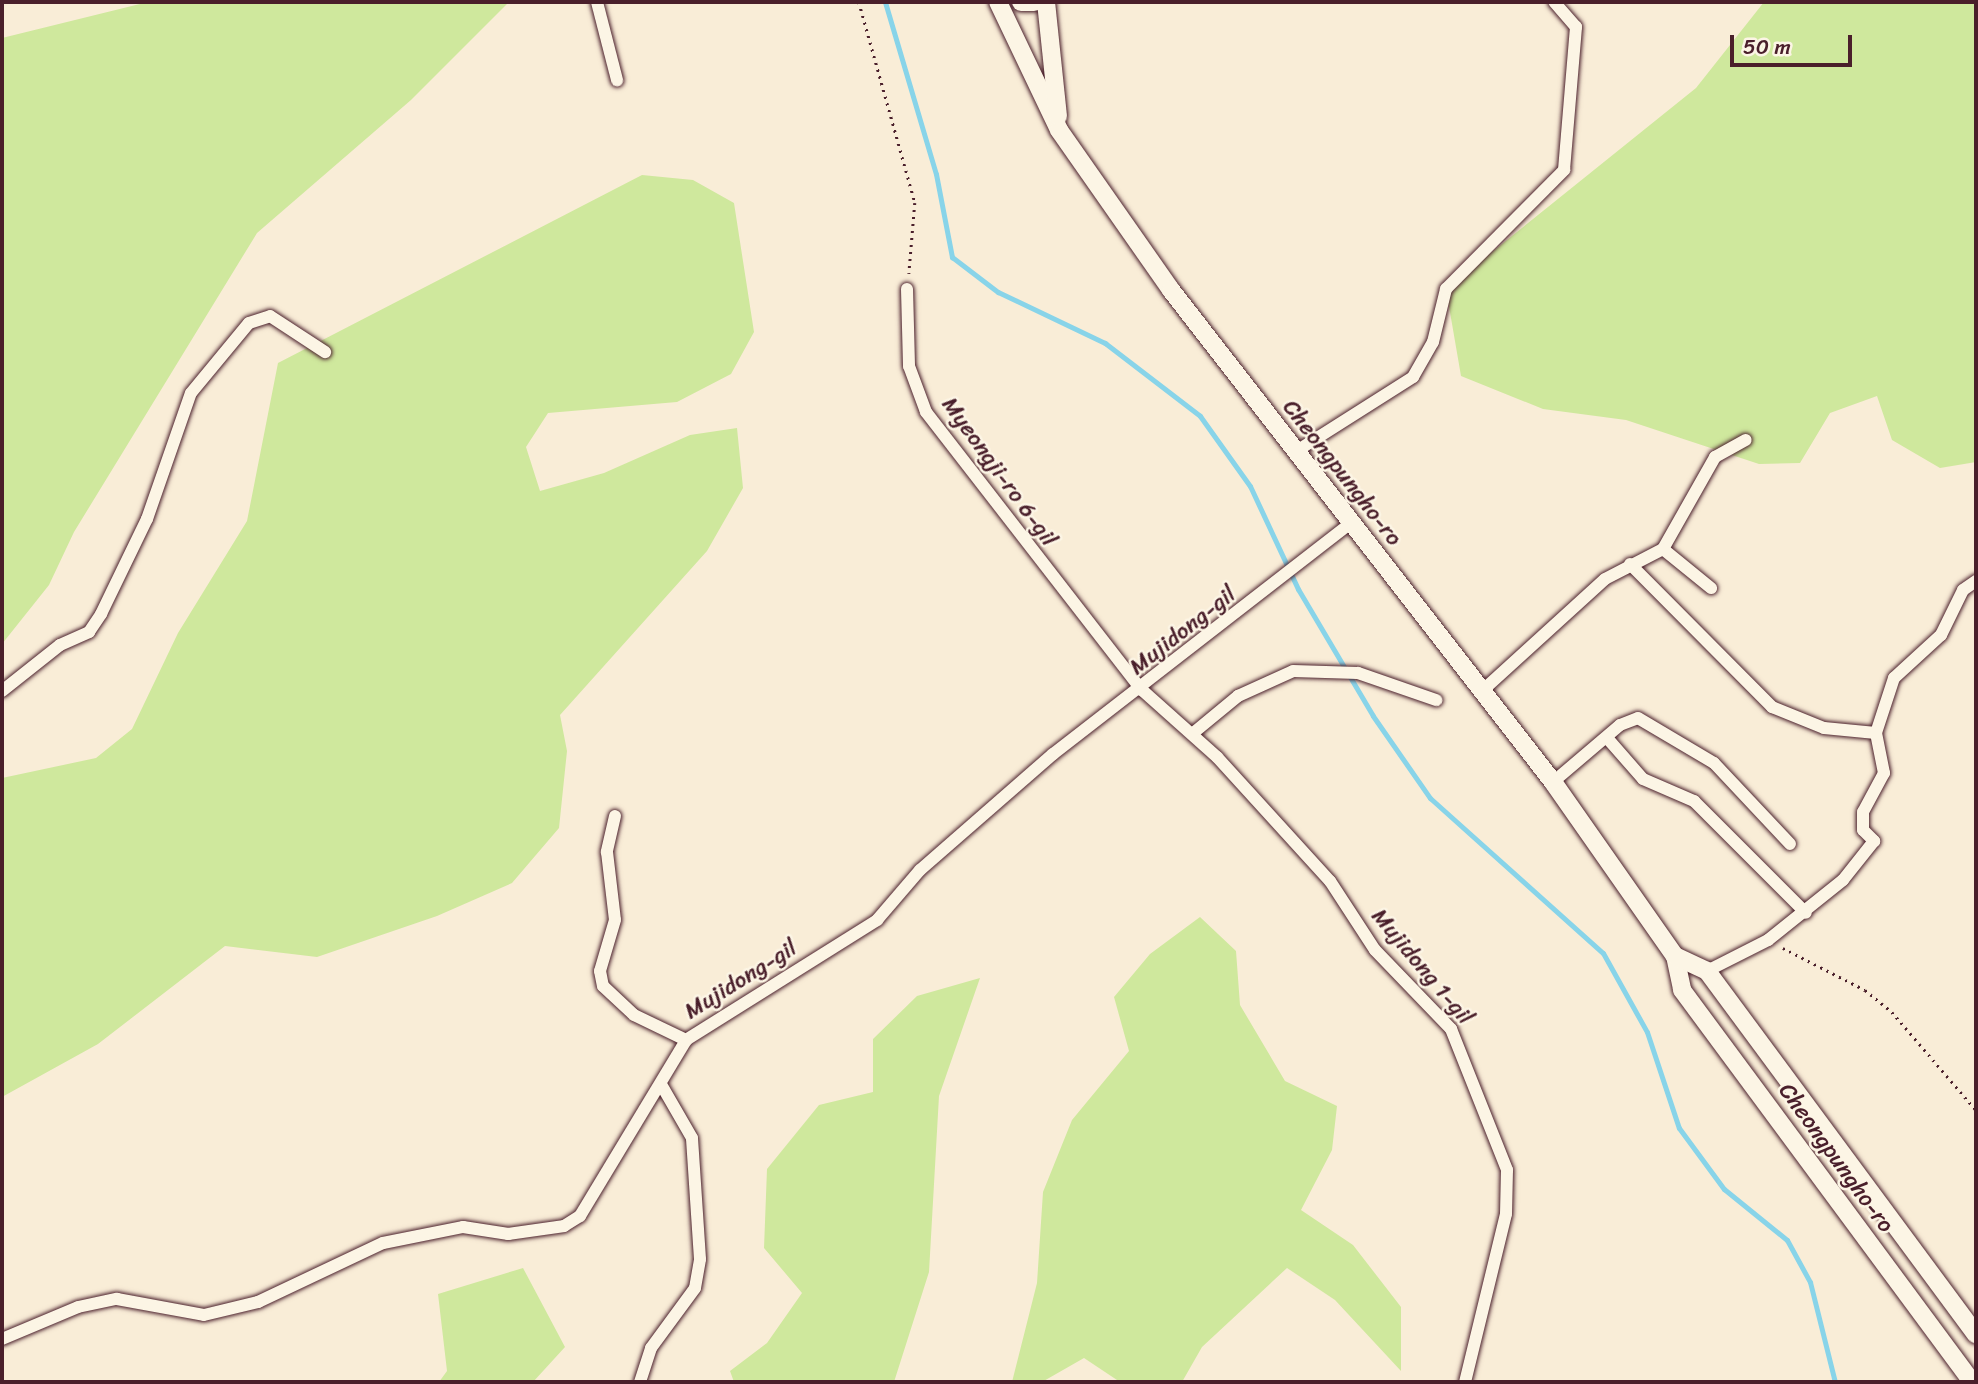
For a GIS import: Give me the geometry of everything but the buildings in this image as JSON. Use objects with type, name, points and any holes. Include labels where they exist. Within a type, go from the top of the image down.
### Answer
[{"type":"main road","name":"Cheongpungho-ro","points":[[998,2],[1059,130],[1295,452],[1553,782],[1675,956],[1682,990],[1963,1379]]},
{"type":"main road","points":[[1021,2],[1034,2]]},
{"type":"main road","points":[[1046,2],[1059,130]]},
{"type":"main road","name":"Cheongpungho-ro","points":[[1675,956],[1707,971],[1976,1334]]},
{"type":"street","points":[[597,2],[617,80]]},
{"type":"street","points":[[1295,452],[1413,377],[1433,342],[1446,289],[1564,170],[1576,27],[1554,2]]},
{"type":"street","name":"Myeongji-ro 6-gil","points":[[907,289],[909,366],[926,412],[1142,690]]},
{"type":"street","points":[[2,691],[60,645],[89,632],[101,614],[147,519],[191,393],[248,323],[270,316],[325,352]]},
{"type":"street","points":[[1482,691],[1630,564],[1663,549],[1715,457],[1746,440]]},
{"type":"street","name":"Mujidong-gil","points":[[2,1339],[78,1307],[117,1299],[163,1310],[218,1312],[258,1302],[383,1243],[463,1227],[508,1234],[564,1226],[580,1216],[662,1086],[686,1040],[877,920],[920,870],[1053,754],[1142,690],[1350,524]]},
{"type":"street","points":[[1663,549],[1711,588]]},
{"type":"street","points":[[1630,564],[1772,707],[1824,728],[1876,733]]},
{"type":"street","points":[[1707,971],[1768,940],[1806,913],[1874,841],[1863,830],[1863,812],[1884,773],[1876,733],[1895,678],[1941,635],[1963,590],[1976,581]]},
{"type":"street","points":[[1192,734],[1271,677],[1358,673],[1436,700]]},
{"type":"street","name":"Mujidong 1-gil","points":[[1142,690],[1192,734],[1330,881],[1375,950],[1451,1029],[1472,1071],[1507,1170],[1506,1214],[1465,1382]]},
{"type":"street","points":[[1553,782],[1632,717],[1677,736],[1723,771],[1790,844]]},
{"type":"street","points":[[1608,739],[1643,779],[1694,801],[1806,913]]},
{"type":"street","points":[[615,816],[607,852],[615,920],[600,971],[603,986],[634,1015],[686,1040]]},
{"type":"street","points":[[640,1382],[651,1348],[695,1289],[700,1259],[692,1138],[662,1086]]},
{"type":"path","points":[[859,2],[915,203],[907,289]]},
{"type":"path","points":[[1768,940],[1865,990],[1892,1012],[1976,1110]]},
{"type":"green space","points":[[148,2],[509,2],[411,100],[257,233],[74,532],[49,585],[2,644],[2,38]]},
{"type":"green space","points":[[1764,2],[1976,2],[1976,462],[1940,468],[1892,440],[1877,396],[1830,413],[1800,463],[1759,464],[1626,420],[1543,409],[1461,376],[1446,289],[1696,88]]},
{"type":"green space","points":[[642,175],[693,180],[734,203],[754,332],[731,374],[677,402],[548,413],[526,447],[540,491],[604,473],[690,435],[737,428],[743,488],[707,551],[560,715],[567,751],[559,828],[512,883],[437,916],[317,957],[225,946],[98,1044],[2,1097],[2,778],[96,758],[132,729],[178,633],[247,521],[278,363]]},
{"type":"green space","points":[[1200,917],[1236,951],[1240,1005],[1285,1081],[1337,1106],[1332,1150],[1301,1210],[1353,1245],[1401,1307],[1401,1371],[1335,1300],[1287,1268],[1202,1347],[1182,1382],[1120,1382],[1084,1358],[1042,1382],[1012,1382],[1037,1283],[1043,1192],[1072,1120],[1129,1051],[1114,997],[1150,954]]},
{"type":"green space","points":[[980,978],[939,1096],[929,1272],[894,1382],[734,1382],[730,1371],[767,1343],[802,1293],[764,1248],[767,1169],[819,1105],[873,1092],[873,1039],[917,996]]},
{"type":"green space","points":[[523,1268],[565,1347],[533,1382],[439,1382],[447,1371],[438,1294]]},
{"type":"waterway","points":[[885,2],[936,174],[952,257],[998,292],[1105,343],[1200,416],[1250,486],[1298,589],[1373,716],[1430,798],[1603,953],[1647,1032],[1679,1128],[1724,1189],[1787,1240],[1810,1282],[1835,1382]]}]
